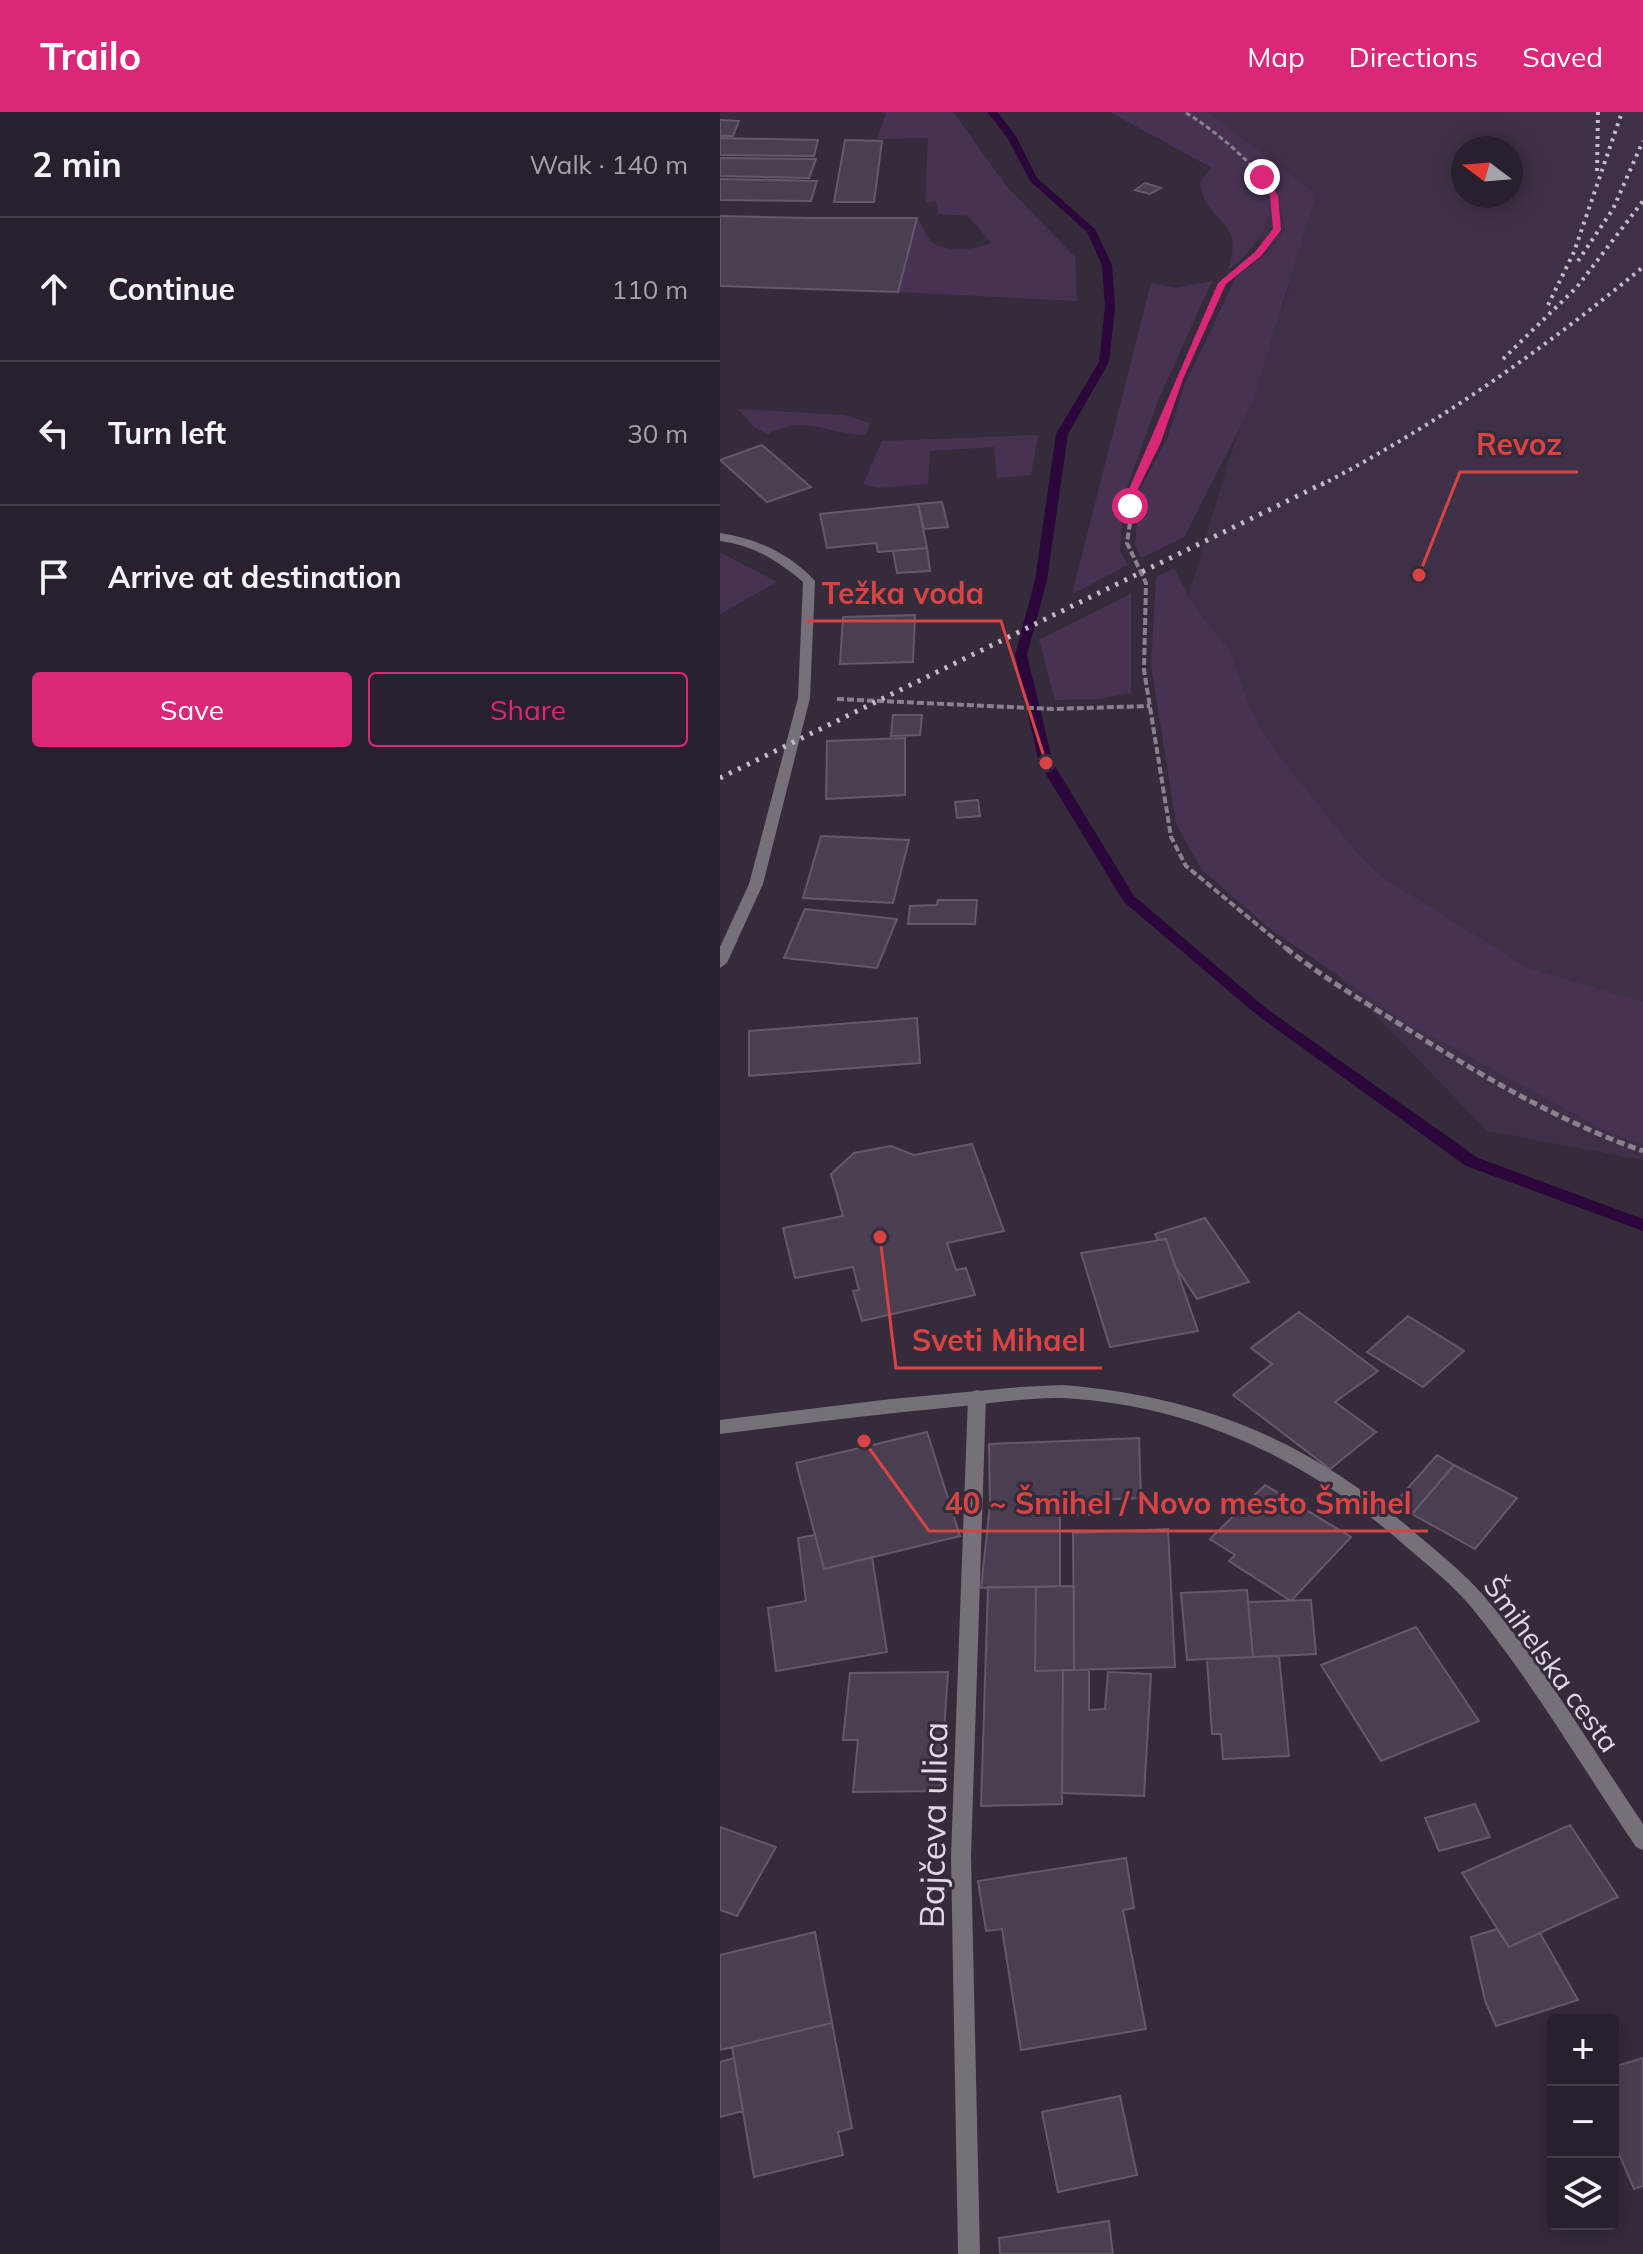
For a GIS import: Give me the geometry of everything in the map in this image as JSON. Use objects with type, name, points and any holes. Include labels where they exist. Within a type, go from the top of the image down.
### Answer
[{"type":"street","points":[[720,537],[735,539],[780,556],[809,581],[804,698],[756,884],[720,963]]},
{"type":"street","name":"Šmihelska cesta","points":[[720,1427],[977,1397],[1060,1391],[1125,1396],[1184,1409],[1242,1428],[1306,1462],[1364,1500],[1416,1542],[1477,1600],[1643,1841]]},
{"type":"street","name":"Bajčeva ulica","points":[[969,2254],[961,1856],[977,1397]]},
{"type":"path","points":[[1184,112],[1198,119],[1262,177],[1274,196],[1277,230],[1258,254],[1222,283],[1133,489],[1127,543],[1146,583],[1144,670],[1171,837],[1186,866],[1313,970],[1461,1063],[1606,1138],[1643,1151]]},
{"type":"path","points":[[804,698],[1053,709],[1150,706]]},
{"type":"shaded area","points":[[881,112],[953,112],[1008,188],[1075,257],[1077,301],[898,292],[917,218],[927,236],[939,246],[967,249],[991,243],[968,216],[938,214],[936,201],[925,203],[928,138],[877,139],[886,113]]},
{"type":"shaded area","points":[[1110,112],[1207,112],[1316,194],[1252,404],[1184,537],[1141,558],[1135,544],[1140,489],[1167,439],[1184,386],[1236,277],[1270,251],[1285,231],[1282,207],[1271,208],[1256,243],[1228,270],[1232,239],[1228,229],[1209,207],[1200,182],[1212,168]]},
{"type":"shaded area","points":[[1180,112],[1643,112],[1643,1160],[1487,1131],[1195,828],[1161,688],[1228,463],[1289,287]]},
{"type":"shaded area","points":[[1212,281],[1157,403],[1123,499],[1120,551],[1128,565],[1072,594],[1151,283],[1175,288]]},
{"type":"shaded area","points":[[738,409],[845,415],[870,423],[866,435],[804,425],[780,428],[768,434],[754,427]]},
{"type":"shaded area","points":[[1038,435],[1031,475],[997,478],[994,447],[930,451],[928,484],[879,488],[863,484],[882,441]]},
{"type":"shaded area","points":[[720,552],[777,582],[720,614]]},
{"type":"shaded area","points":[[1174,568],[1194,606],[1229,650],[1251,710],[1273,748],[1351,846],[1382,877],[1526,967],[1643,1002],[1643,1144],[1604,1130],[1404,1021],[1269,928],[1202,870],[1176,824],[1151,665],[1156,577]]},
{"type":"shaded area","points":[[1131,594],[1131,693],[1099,699],[1055,700],[1039,640]]},
{"type":"building","points":[[720,120],[739,121],[733,136],[720,136]]},
{"type":"building","points":[[720,138],[818,140],[814,156],[720,155]]},
{"type":"building","points":[[845,140],[882,141],[874,202],[834,202]]},
{"type":"building","points":[[720,158],[816,159],[809,178],[720,176]]},
{"type":"building","points":[[720,179],[817,181],[811,201],[720,200]]},
{"type":"building","points":[[1145,183],[1161,188],[1150,194],[1135,190]]},
{"type":"building","points":[[720,216],[917,218],[898,292],[720,286]]},
{"type":"building","points":[[762,445],[811,487],[767,502],[720,460]]},
{"type":"building","points":[[942,502],[948,527],[924,529],[918,504]]},
{"type":"building","points":[[918,504],[927,548],[878,552],[876,543],[827,548],[820,514]]},
{"type":"building","points":[[927,548],[930,571],[897,573],[893,551]]},
{"type":"building","points":[[915,615],[913,662],[840,664],[843,617]]},
{"type":"building","points":[[893,715],[922,715],[920,735],[891,736]]},
{"type":"building","points":[[905,738],[905,795],[826,799],[827,741]]},
{"type":"building","points":[[978,800],[980,816],[957,818],[955,802]]},
{"type":"building","points":[[821,836],[909,840],[893,903],[803,898]]},
{"type":"building","points":[[938,900],[977,900],[975,924],[908,924],[910,906],[937,905]]},
{"type":"building","points":[[805,909],[897,919],[877,968],[784,958]]},
{"type":"building","points":[[917,1018],[920,1063],[749,1076],[749,1031]]},
{"type":"building","points":[[972,1144],[1004,1231],[947,1243],[956,1270],[966,1268],[975,1295],[862,1321],[853,1291],[859,1290],[853,1267],[795,1278],[783,1228],[843,1216],[831,1174],[854,1153],[891,1146],[914,1155]]},
{"type":"building","points":[[1205,1218],[1249,1282],[1197,1299],[1175,1266],[1166,1239],[1158,1240],[1155,1234]]},
{"type":"building","points":[[1166,1239],[1198,1331],[1110,1347],[1081,1253]]},
{"type":"building","points":[[1299,1312],[1378,1371],[1335,1402],[1376,1432],[1330,1469],[1233,1395],[1272,1364],[1251,1348]]},
{"type":"building","points":[[1408,1316],[1464,1351],[1423,1387],[1367,1352]]},
{"type":"building","points":[[927,1432],[960,1536],[824,1569],[796,1463]]},
{"type":"building","points":[[1139,1438],[1141,1498],[1094,1500],[1094,1515],[1060,1515],[1060,1586],[981,1588],[990,1504],[989,1444]]},
{"type":"building","points":[[1437,1455],[1454,1465],[1412,1514],[1394,1504]]},
{"type":"building","points":[[1454,1465],[1517,1498],[1475,1549],[1412,1514]]},
{"type":"building","points":[[1265,1485],[1351,1537],[1291,1601],[1229,1561],[1235,1555],[1210,1539]]},
{"type":"building","points":[[1168,1529],[1175,1667],[1074,1670],[1073,1533]]},
{"type":"building","points":[[815,1535],[824,1569],[872,1557],[887,1652],[776,1671],[768,1608],[806,1601],[798,1538]]},
{"type":"building","points":[[1074,1586],[1074,1670],[1035,1671],[1036,1587]]},
{"type":"building","points":[[988,1587],[1036,1587],[1035,1671],[1063,1670],[1062,1804],[981,1806]]},
{"type":"building","points":[[1247,1590],[1253,1657],[1187,1660],[1181,1593]]},
{"type":"building","points":[[1311,1600],[1316,1654],[1253,1657],[1248,1602]]},
{"type":"building","points":[[1416,1627],[1479,1721],[1381,1761],[1321,1665]]},
{"type":"building","points":[[1279,1656],[1289,1756],[1223,1759],[1221,1734],[1212,1734],[1207,1659]]},
{"type":"building","points":[[1063,1670],[1089,1670],[1089,1710],[1105,1709],[1108,1672],[1151,1674],[1144,1796],[1062,1793]]},
{"type":"building","points":[[948,1672],[940,1791],[853,1792],[858,1740],[843,1740],[850,1673]]},
{"type":"building","points":[[1475,1804],[1490,1837],[1439,1851],[1425,1818]]},
{"type":"building","points":[[1570,1825],[1618,1897],[1509,1947],[1462,1873]]},
{"type":"building","points":[[720,1827],[776,1847],[737,1916],[720,1910]]},
{"type":"building","points":[[1126,1858],[1134,1908],[1123,1910],[1146,2029],[1021,2050],[1002,1929],[986,1931],[978,1881]]},
{"type":"building","points":[[1497,1929],[1509,1947],[1540,1933],[1578,2000],[1496,2026],[1485,2001],[1471,1937]]},
{"type":"building","points":[[815,1932],[832,2023],[720,2050],[720,1955]]},
{"type":"building","points":[[832,2023],[852,2128],[838,2132],[843,2155],[754,2177],[732,2047]]},
{"type":"building","points":[[734,2058],[743,2111],[720,2117],[720,2062]]},
{"type":"building","points":[[1643,2058],[1643,2186],[1634,2189],[1619,2154],[1619,2065]]},
{"type":"building","points":[[1120,2096],[1137,2175],[1058,2192],[1042,2112]]},
{"type":"building","points":[[1109,2221],[1113,2254],[1000,2254],[999,2238]]},
{"type":"waterway","points":[[992,112],[1011,136],[1033,179],[1091,231],[1107,265],[1110,307],[1104,362],[1062,434],[1041,580],[1021,655],[1046,763],[1129,899],[1262,1012],[1472,1162],[1643,1225]]},
{"type":"railway","points":[[1597,171],[1598,112]]},
{"type":"railway","points":[[1548,305],[1574,252],[1622,112]]},
{"type":"railway","points":[[1578,261],[1613,209],[1643,141]]},
{"type":"railway","points":[[1503,359],[1577,287],[1643,201]]},
{"type":"railway","points":[[1321,485],[1405,438],[1488,385],[1643,267]]},
{"type":"railway","points":[[720,778],[1324,483]]},
{"type":"place","name":"Revoz","points":[[1419,575]]},
{"type":"place","name":"Težka voda","points":[[1046,763]]},
{"type":"place","name":"Sveti Mihael","points":[[880,1237]]},
{"type":"place","name":"40 ~ Šmihel / Novo mesto Šmihel","points":[[864,1441]]},
{"type":"route","points":[[1130,506],[1133,489],[1156,442],[1178,379],[1222,283],[1258,254],[1277,230],[1278,214],[1274,196],[1262,177]]}]
